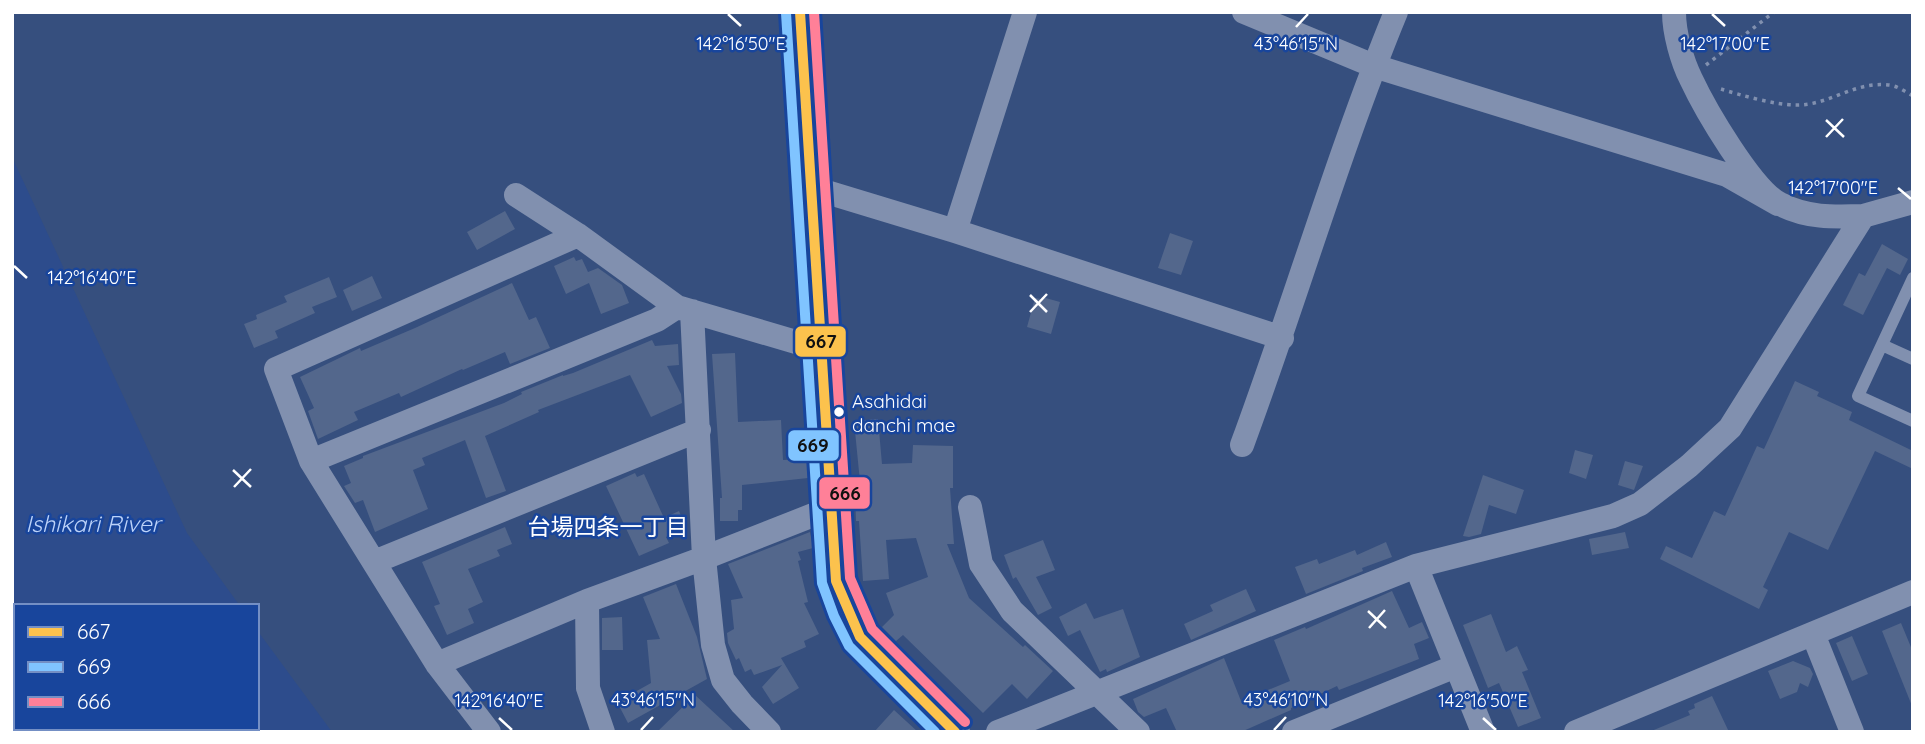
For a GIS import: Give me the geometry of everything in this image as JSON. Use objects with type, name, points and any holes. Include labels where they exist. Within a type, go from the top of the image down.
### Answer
[{"type":"street","points":[[800,12],[836,581],[860,637],[956,732]]},
{"type":"street","points":[[956,231],[1025,12]]},
{"type":"street","points":[[1244,12],[1374,66],[1727,175],[1777,204],[1816,218],[1863,216],[1913,202]]},
{"type":"street","points":[[1242,445],[1282,338],[1374,66],[1396,12]]},
{"type":"street","points":[[1674,12],[1674,24],[1690,77],[1746,173],[1777,204]]},
{"type":"street","points":[[810,187],[956,231],[1282,338]]},
{"type":"street","points":[[516,195],[685,309],[822,350]]},
{"type":"street","points":[[998,732],[1416,566],[1613,516],[1640,504],[1689,466],[1730,428],[1863,216]]},
{"type":"street","points":[[489,732],[437,664],[312,461],[276,369],[578,235]]},
{"type":"street","points":[[685,309],[699,429],[704,558],[713,645],[723,680],[769,732]]},
{"type":"street","points":[[312,461],[685,309]]},
{"type":"street","points":[[374,562],[699,429]]},
{"type":"street","points":[[970,507],[981,564],[1012,611],[1138,732]]},
{"type":"street","points":[[437,664],[587,601],[831,508]]},
{"type":"street","points":[[1416,566],[1483,732]]},
{"type":"street","points":[[1576,732],[1913,592]]},
{"type":"street","points":[[587,601],[587,688],[603,732]]},
{"type":"street","points":[[1813,634],[1852,732]]},
{"type":"street","points":[[1294,732],[1456,666]]},
{"type":"lane","points":[[1913,278],[1909,296],[1858,396],[1913,421]]},
{"type":"lane","points":[[1882,345],[1913,359]]},
{"type":"path","points":[[1690,77],[1774,12]]},
{"type":"path","points":[[1690,77],[1736,94],[1795,105],[1834,98],[1855,87],[1891,84],[1913,96]]},
{"type":"water","name":"Ishikari River","points":[[12,157],[187,533],[239,604],[14,604],[14,730],[259,730],[259,633],[332,732],[12,732]]},
{"type":"building","points":[[505,211],[515,229],[477,250],[467,232]]},
{"type":"building","points":[[1170,233],[1193,241],[1181,275],[1158,268]]},
{"type":"building","points":[[1882,244],[1908,259],[1900,275],[1887,268],[1863,315],[1843,305],[1859,273],[1865,276]]},
{"type":"building","points":[[574,257],[576,261],[582,259],[588,272],[598,268],[622,285],[629,303],[601,314],[589,283],[566,294],[554,266]]},
{"type":"building","points":[[372,276],[382,298],[352,311],[343,290]]},
{"type":"building","points":[[329,277],[337,297],[312,307],[315,313],[275,331],[278,338],[254,348],[244,324],[257,319],[256,315],[287,302],[284,296]]},
{"type":"building","points":[[512,283],[529,320],[536,317],[550,348],[510,364],[505,352],[401,397],[399,393],[354,412],[358,420],[318,439],[308,411],[314,408],[300,377],[360,348],[361,351],[415,328]]},
{"type":"building","points":[[1035,298],[1060,302],[1051,334],[1027,327]]},
{"type":"building","points":[[652,340],[655,346],[678,344],[679,365],[667,366],[681,394],[682,403],[651,417],[630,375],[538,410],[539,412],[485,436],[506,491],[486,498],[465,440],[422,458],[425,465],[413,470],[428,509],[375,532],[363,500],[355,503],[344,486],[351,483],[344,466],[363,456],[504,403],[522,394],[521,392]]},
{"type":"building","points":[[735,353],[738,422],[781,420],[783,460],[807,459],[808,478],[742,485],[742,510],[738,510],[738,521],[720,521],[722,498],[712,354]]},
{"type":"building","points":[[1795,381],[1819,392],[1817,396],[1852,412],[1849,420],[1913,451],[1913,469],[1875,451],[1828,550],[1789,532],[1763,587],[1768,590],[1759,609],[1660,559],[1666,546],[1692,558],[1714,511],[1725,516],[1757,446],[1764,449]]},
{"type":"building","points":[[878,419],[882,464],[912,463],[913,445],[953,446],[953,488],[950,488],[954,544],[947,544],[969,598],[1053,671],[1027,699],[1012,684],[983,713],[903,635],[896,641],[882,627],[894,615],[886,593],[928,577],[916,538],[886,540],[889,579],[863,581],[859,521],[856,521],[855,492],[861,492],[854,421]]},
{"type":"building","points":[[1575,450],[1593,455],[1586,479],[1569,473]]},
{"type":"building","points":[[1625,461],[1643,466],[1634,490],[1618,485]]},
{"type":"building","points":[[635,473],[637,477],[644,474],[664,518],[679,511],[686,528],[666,537],[669,543],[639,556],[606,486]]},
{"type":"building","points":[[1483,475],[1524,490],[1516,514],[1489,505],[1481,534],[1463,536]]},
{"type":"building","points":[[505,527],[512,544],[497,550],[500,556],[468,569],[483,602],[468,609],[474,623],[447,635],[434,606],[440,604],[422,562]]},
{"type":"building","points":[[810,532],[813,548],[798,552],[801,560],[798,561],[808,602],[804,603],[819,634],[804,641],[806,647],[781,658],[799,688],[773,704],[762,687],[782,665],[754,675],[751,669],[745,672],[728,643],[727,633],[734,629],[731,600],[743,598],[728,564]]},
{"type":"building","points":[[1625,532],[1629,548],[1592,555],[1589,539]]},
{"type":"building","points":[[1043,540],[1055,570],[1036,577],[1052,608],[1038,615],[1016,577],[1013,579],[1004,555]]},
{"type":"building","points":[[1386,542],[1392,557],[1306,594],[1295,567],[1317,559],[1319,564],[1355,550],[1357,555]]},
{"type":"building","points":[[676,584],[697,637],[707,679],[628,723],[617,702],[651,683],[647,640],[660,639],[643,597]]},
{"type":"building","points":[[1246,589],[1256,611],[1191,640],[1184,624],[1213,611],[1210,605]]},
{"type":"building","points":[[1392,591],[1409,628],[1422,622],[1429,638],[1414,644],[1419,659],[1339,690],[1337,686],[1241,732],[1177,732],[1166,708],[1144,717],[1138,712],[1133,699],[1224,658],[1241,701],[1290,681],[1274,640],[1305,627],[1306,629]]},
{"type":"building","points":[[1086,603],[1094,619],[1123,609],[1140,657],[1107,672],[1106,669],[1100,672],[1080,630],[1068,636],[1059,617]]},
{"type":"building","points":[[1491,614],[1506,652],[1517,646],[1528,670],[1522,672],[1541,718],[1518,727],[1499,683],[1488,688],[1463,625]]},
{"type":"building","points":[[622,617],[623,650],[602,650],[602,618]]},
{"type":"building","points":[[1901,623],[1913,652],[1912,706],[1882,631]]},
{"type":"building","points":[[1852,636],[1868,674],[1852,681],[1836,643]]},
{"type":"building","points":[[1793,661],[1810,668],[1813,674],[1808,687],[1800,683],[1797,692],[1780,699],[1768,671]]},
{"type":"building","points":[[695,695],[735,732],[657,732]]},
{"type":"building","points":[[1712,696],[1729,732],[1649,732],[1690,715],[1688,711],[1695,708],[1694,704]]},
{"type":"building","points":[[894,710],[918,732],[874,732]]},
{"type":"transit line","name":"667","points":[[800,12],[836,581],[860,637],[955,732]]},
{"type":"transit line","name":"666","points":[[814,12],[850,578],[872,629],[965,722]]},
{"type":"transit line","name":"669","points":[[786,13],[822,583],[849,646],[935,732]]},
{"type":"place","name":"Asahidai danchi mae","points":[[839,412]]},
{"type":"district","name":"台場四条一丁目","points":[[608,526]]}]
